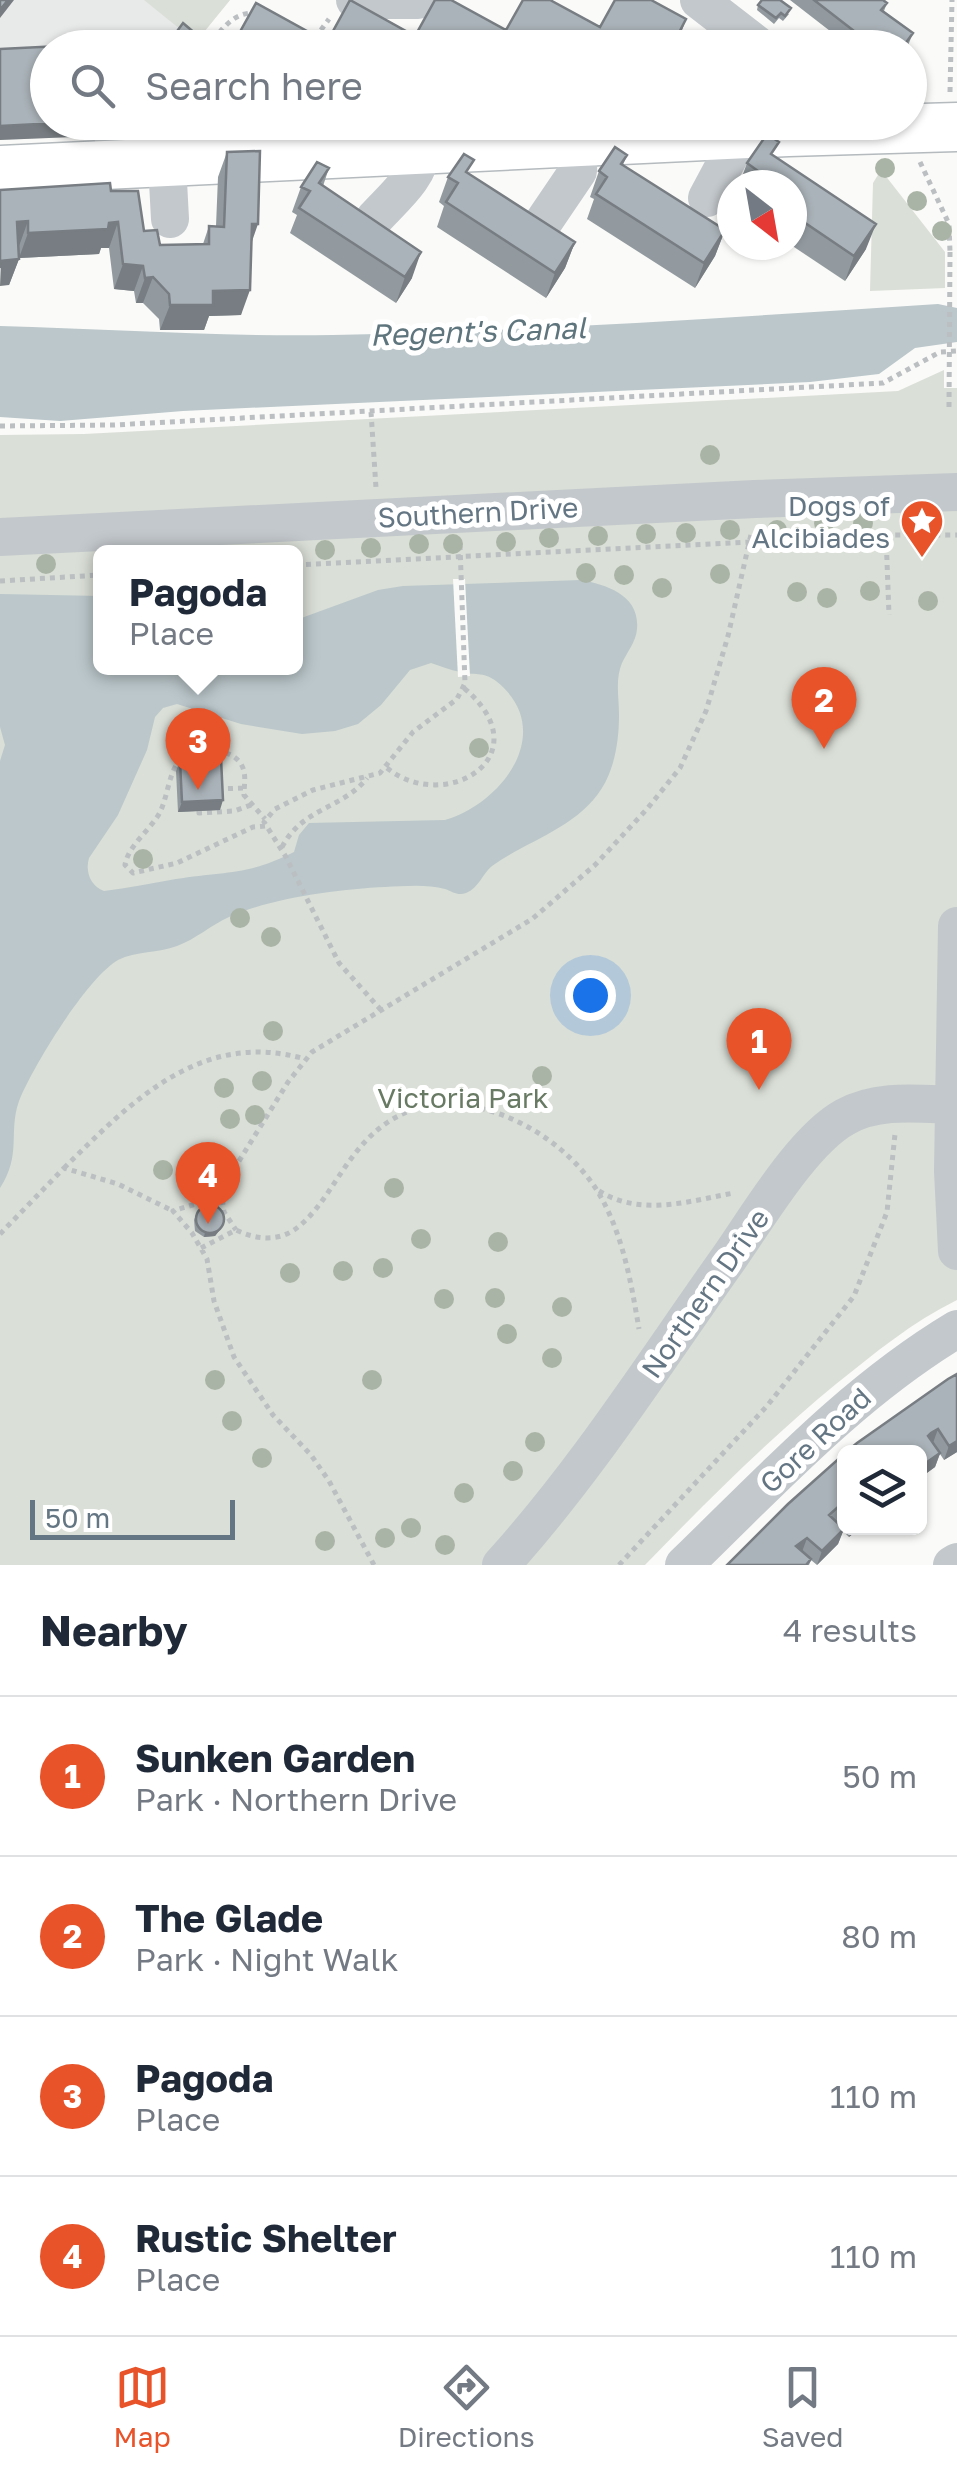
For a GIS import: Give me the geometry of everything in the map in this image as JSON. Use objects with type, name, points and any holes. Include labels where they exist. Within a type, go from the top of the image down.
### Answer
[{"type":"main road","points":[[927,114],[953,111]]},
{"type":"main road","points":[[0,170],[114,144],[167,163],[622,140]]},
{"type":"street","points":[[343,8],[418,0]]},
{"type":"street","points":[[699,0],[738,30]]},
{"type":"street","points":[[707,198],[730,156],[730,140]]},
{"type":"street","points":[[538,230],[578,170],[579,142]]},
{"type":"street","points":[[375,218],[412,177],[422,161],[421,149]]},
{"type":"street","points":[[167,163],[170,219]]},
{"type":"street","name":"Southern Drive","points":[[0,537],[378,516],[957,492]]},
{"type":"street","points":[[957,926],[952,1170],[957,1251]]},
{"type":"street","name":"Northern Drive","points":[[501,1565],[556,1501],[774,1193],[812,1146],[848,1114],[878,1105],[955,1104]]},
{"type":"street","name":"Gore Road","points":[[684,1565],[835,1417],[889,1373],[957,1329]]},
{"type":"path","points":[[952,0],[953,111]]},
{"type":"path","points":[[323,30],[343,8]]},
{"type":"path","points":[[222,30],[244,13],[254,13],[268,21]]},
{"type":"path","points":[[919,160],[949,224],[953,248],[949,407]]},
{"type":"path","points":[[0,426],[114,425],[883,383],[940,352],[957,352]]},
{"type":"path","points":[[371,412],[378,516]]},
{"type":"path","points":[[172,1211],[202,1202],[221,1190],[305,1058],[319,1046],[532,919],[596,865],[647,810],[680,768],[706,712],[753,526]]},
{"type":"path","points":[[886,535],[889,615]]},
{"type":"path","points":[[303,565],[886,535],[957,535]]},
{"type":"path","points":[[281,849],[299,823],[387,768],[413,732],[452,704],[464,688],[458,571]]},
{"type":"path","points":[[0,581],[93,575]]},
{"type":"path","points":[[387,768],[396,776],[421,784],[447,784],[469,776],[488,758],[495,740],[493,722],[480,702],[464,688]]},
{"type":"path","points":[[367,778],[330,783],[275,809],[265,822],[163,868],[138,873],[129,872],[125,865],[126,857],[173,792],[179,768],[194,753],[225,752],[242,765],[244,795],[254,805],[265,822],[281,849],[286,856],[338,963],[381,1010]]},
{"type":"path","points":[[218,789],[244,788]]},
{"type":"path","points":[[199,811],[234,811],[254,805]]},
{"type":"path","points":[[0,1234],[140,1095],[180,1071],[253,1051],[305,1058]]},
{"type":"path","points":[[221,1190],[224,1212],[236,1230],[264,1238],[286,1234],[308,1217],[343,1166],[370,1137],[402,1114],[431,1106],[467,1106],[516,1120],[548,1140],[596,1189],[619,1200],[648,1206],[747,1191],[774,1193]]},
{"type":"path","points":[[619,1565],[767,1406],[854,1296],[887,1212],[896,1126]]},
{"type":"path","points":[[64,1168],[118,1184],[172,1211],[201,1248],[234,1357],[263,1402],[312,1455],[374,1565]]},
{"type":"path","points":[[596,1189],[628,1268],[651,1369]]},
{"type":"path","points":[[201,1248],[236,1230]]},
{"type":"shaded area","points":[[0,0],[230,0],[205,30],[30,30],[30,139],[0,140]]},
{"type":"green space","points":[[144,0],[230,0],[206,30],[181,30]]},
{"type":"green space","points":[[881,170],[945,252],[945,288],[870,291],[873,183]]},
{"type":"green space","name":"Victoria Park","points":[[944,370],[944,388],[957,388],[957,1300],[894,1339],[811,1405],[645,1565],[0,1565],[0,435],[84,434],[898,391]]},
{"type":"water","name":"Regent's Canal","points":[[938,304],[957,308],[957,342],[915,348],[879,374],[810,382],[183,411],[60,421],[0,417],[0,326],[333,335],[560,327]]},
{"type":"water","points":[[581,580],[611,589],[627,600],[637,617],[637,629],[620,669],[617,744],[602,788],[579,813],[492,866],[466,893],[407,886],[306,896],[246,910],[177,946],[118,960],[77,1003],[26,1086],[16,1112],[11,1165],[0,1188],[0,761],[5,745],[0,727],[0,594],[93,596],[93,675],[303,675],[303,617],[378,590]],"holes":[[[431,663],[496,681],[514,700],[522,721],[522,742],[516,762],[503,781],[467,811],[445,820],[309,823],[299,835],[294,852],[249,869],[104,891],[92,882],[89,858],[118,815],[147,750],[155,717],[163,708],[177,704],[241,724],[302,734],[335,731],[358,724],[381,705],[410,670]]]},
{"type":"pier","points":[[453,579],[465,579],[470,676],[458,677]]},
{"type":"building","points":[[350,0],[404,30],[334,30]]},
{"type":"building","points":[[435,0],[451,0],[506,30],[418,30]]},
{"type":"building","points":[[523,0],[550,0],[600,27],[615,0],[651,0],[686,19],[680,30],[506,30]]},
{"type":"building","points":[[762,0],[780,0],[791,8],[785,16],[781,13],[776,18],[758,5]]},
{"type":"building","points":[[814,0],[883,0],[887,3],[881,10],[909,30],[853,30]]},
{"type":"building","points":[[256,3],[305,30],[241,30]]},
{"type":"building","points":[[30,48],[30,124],[0,126],[0,49]]},
{"type":"building","points":[[763,140],[776,140],[779,142],[771,154],[795,170],[757,170],[747,163]]},
{"type":"building","points":[[615,147],[627,155],[621,164],[717,225],[717,243],[704,263],[596,194],[607,177],[599,171]]},
{"type":"building","points":[[260,151],[258,224],[252,224],[250,290],[213,291],[213,305],[170,305],[169,294],[153,277],[145,278],[143,266],[123,264],[118,222],[109,223],[108,229],[28,233],[28,221],[17,222],[19,259],[1,261],[0,268],[0,190],[110,183],[111,191],[138,191],[144,231],[157,230],[160,245],[209,244],[209,226],[224,227],[227,152]]},
{"type":"building","points":[[464,154],[474,160],[466,172],[575,242],[555,273],[446,202],[458,183],[448,177]]},
{"type":"building","points":[[317,162],[329,168],[319,183],[421,252],[405,277],[299,208],[310,191],[301,187]]},
{"type":"building","points":[[807,178],[876,224],[854,256],[807,224]]},
{"type":"building","points":[[221,758],[223,800],[182,802],[180,761]]},
{"type":"building","points":[[210,1205],[220,1209],[224,1219],[220,1229],[210,1233],[200,1229],[196,1219],[200,1209]]},
{"type":"building","points":[[957,1374],[957,1441],[949,1446],[938,1429],[928,1436],[940,1453],[927,1462],[927,1445],[855,1445],[857,1443]]},
{"type":"building","points":[[837,1460],[837,1508],[829,1515],[837,1522],[838,1535],[822,1551],[807,1538],[796,1546],[811,1559],[806,1565],[727,1565]]},
{"type":"place","name":"Dogs of Alcibiades","points":[[922,559]]},
{"type":"place","name":"The Glade","points":[[824,749]]},
{"type":"place","name":"Pagoda","points":[[198,790]]},
{"type":"place","name":"Sunken Garden","points":[[759,1090]]},
{"type":"place","name":"Rustic Shelter","points":[[208,1224]]}]
